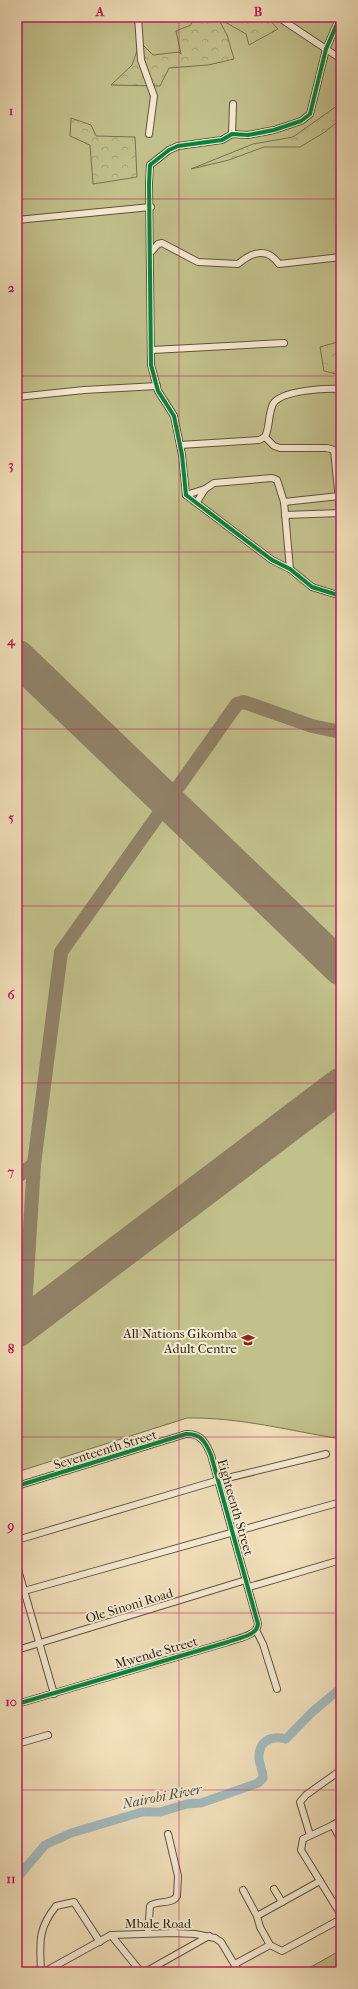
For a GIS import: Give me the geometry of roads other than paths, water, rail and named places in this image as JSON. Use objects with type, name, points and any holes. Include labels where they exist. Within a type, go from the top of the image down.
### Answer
[{"type":"street","points":[[138,17],[141,60],[154,96],[149,134]]},
{"type":"street","points":[[186,495],[180,445],[174,416],[158,391],[152,365],[150,165],[169,150],[178,146],[222,140],[232,134],[248,135],[274,130],[301,121],[310,114],[326,49],[340,17]]},
{"type":"street","points":[[282,18],[341,59]]},
{"type":"street","points":[[232,134],[233,104]]},
{"type":"street","points":[[17,220],[151,207]]},
{"type":"street","points":[[151,252],[158,244],[162,243],[198,262],[238,264],[246,256],[261,253],[268,253],[274,256],[279,264],[341,257]]},
{"type":"street","points":[[152,350],[284,343]]},
{"type":"street","points":[[17,397],[84,390],[157,386]]},
{"type":"street","points":[[180,445],[249,441],[265,437],[268,431],[272,406],[275,401],[302,391],[317,388],[341,389]]},
{"type":"street","points":[[265,437],[274,446],[280,448],[334,450],[339,457],[339,496],[341,521]]},
{"type":"street","points":[[197,502],[208,485],[220,482],[272,478],[277,480],[284,502],[286,515],[290,569]]},
{"type":"street","points":[[186,495],[204,489]]},
{"type":"street","points":[[186,495],[272,560],[290,569],[312,586],[341,596]]},
{"type":"street","points":[[284,502],[339,496]]},
{"type":"street","points":[[286,515],[340,513]]},
{"type":"street","name":"Seventeenth Street","points":[[17,1486],[186,1434],[199,1436]]},
{"type":"street","name":"Eighteenth Street","points":[[199,1436],[204,1441],[211,1456],[219,1480],[249,1587]]},
{"type":"street","points":[[17,1540],[219,1480],[326,1454]]},
{"type":"street","name":"Eighteenth Street","points":[[17,1593],[233,1531],[285,1519],[341,1502]]},
{"type":"street","points":[[277,1689],[263,1644],[256,1630],[258,1624],[249,1587],[341,1560]]},
{"type":"street","points":[[17,1566],[38,1644],[54,1694]]},
{"type":"street","name":"Ole Sinoni Road","points":[[17,1650],[246,1580]]},
{"type":"street","name":"Mwende Street","points":[[17,1704],[228,1642],[248,1635],[256,1630]]},
{"type":"street","points":[[17,1744],[48,1735]]},
{"type":"street","points":[[310,1835],[300,1802],[306,1795],[341,1770]]},
{"type":"street","points":[[341,1820],[303,1840],[301,1850],[341,1915]]},
{"type":"street","points":[[333,1825],[341,1841]]},
{"type":"street","points":[[148,1933],[150,1906],[154,1903],[172,1901],[177,1896],[178,1876],[168,1834]]},
{"type":"street","points":[[257,1916],[320,1881]]},
{"type":"street","points":[[274,1889],[282,1902]]},
{"type":"street","points":[[243,1890],[270,1945],[282,1951],[341,1919]]},
{"type":"street","points":[[43,1972],[39,1937],[47,1917],[56,1906],[74,1902],[100,1942]]},
{"type":"street","name":"Mbale Road","points":[[43,1972],[111,1935],[148,1933],[209,1936],[221,1942],[239,1972]]},
{"type":"street","points":[[111,1935],[141,1972]]},
{"type":"street","points":[[145,1972],[209,1936]]},
{"type":"street","points":[[235,1964],[270,1945]]},
{"type":"waterway","name":"Nairobi River","points":[[17,1878],[45,1845],[71,1833],[142,1812],[160,1812],[187,1804],[201,1803],[258,1783],[263,1778],[259,1759],[259,1753],[263,1744],[266,1741],[275,1738],[286,1739],[311,1713],[341,1688]]},
{"type":"place","name":"All Nations Gikomba Adult Centre","points":[[248,1340]]}]
